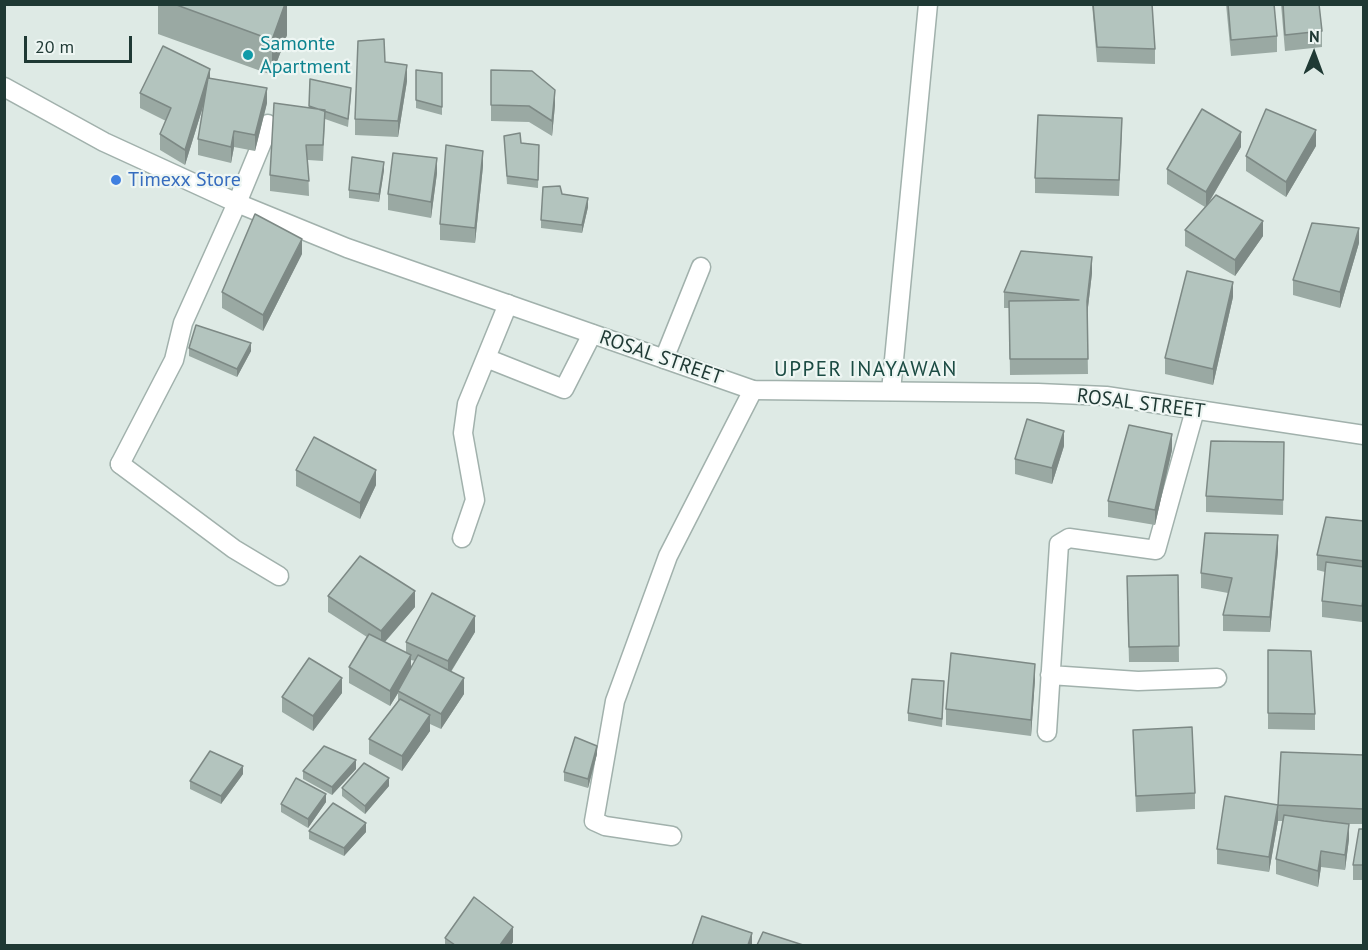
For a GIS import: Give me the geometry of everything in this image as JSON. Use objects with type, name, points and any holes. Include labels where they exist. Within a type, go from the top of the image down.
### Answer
[{"type":"street","points":[[891,391],[928,4]]},
{"type":"street","name":"ROSAL STREET","points":[[4,87],[105,142],[237,203],[347,248],[753,390],[1038,393],[1106,396],[1364,435]]},
{"type":"street","points":[[268,124],[237,203],[183,323],[174,360],[120,464],[234,549],[279,576]]},
{"type":"street","points":[[664,359],[702,267]]},
{"type":"street","points":[[462,538],[475,500],[463,433],[467,404],[508,304]]},
{"type":"street","points":[[486,358],[564,389],[592,334]]},
{"type":"street","points":[[672,836],[605,826],[594,821],[615,701],[668,556],[753,390]]},
{"type":"street","points":[[1047,732],[1059,544],[1069,538],[1156,550],[1195,410]]},
{"type":"street","points":[[1050,675],[1138,681],[1217,678]]},
{"type":"building","points":[[174,4],[285,4],[272,40]]},
{"type":"building","points":[[1093,4],[1152,4],[1155,49],[1097,47]]},
{"type":"building","points":[[1228,4],[1274,4],[1277,36],[1231,40]]},
{"type":"building","points":[[1283,4],[1319,4],[1322,31],[1285,35]]},
{"type":"building","points":[[384,39],[385,62],[407,65],[398,121],[355,119],[358,41]]},
{"type":"building","points":[[163,46],[210,69],[185,150],[160,134],[171,108],[140,93]]},
{"type":"building","points":[[416,70],[442,73],[442,107],[416,100]]},
{"type":"building","points":[[491,70],[532,71],[555,90],[552,121],[529,106],[491,105]]},
{"type":"building","points":[[208,78],[267,88],[255,135],[234,131],[231,147],[198,139]]},
{"type":"building","points":[[310,79],[351,88],[348,119],[309,106]]},
{"type":"building","points":[[274,103],[325,110],[323,145],[306,145],[309,181],[270,175]]},
{"type":"building","points":[[1202,109],[1241,132],[1206,192],[1167,169]]},
{"type":"building","points":[[1266,109],[1316,130],[1286,182],[1246,156]]},
{"type":"building","points":[[1038,115],[1122,118],[1119,180],[1035,178]]},
{"type":"building","points":[[520,133],[521,143],[539,145],[538,180],[507,176],[504,136]]},
{"type":"building","points":[[446,145],[483,151],[475,228],[440,224]]},
{"type":"building","points":[[393,153],[437,158],[431,202],[388,194]]},
{"type":"building","points":[[352,157],[384,162],[379,194],[349,190]]},
{"type":"building","points":[[560,186],[562,194],[588,198],[582,225],[541,220],[543,187]]},
{"type":"building","points":[[1216,195],[1263,221],[1235,260],[1185,230]]},
{"type":"building","points":[[255,214],[302,239],[263,315],[222,292]]},
{"type":"building","points":[[1312,223],[1359,228],[1340,292],[1293,280]]},
{"type":"building","points":[[1021,251],[1092,257],[1087,301],[1088,359],[1010,359],[1009,301],[1079,300],[1004,292]]},
{"type":"building","points":[[1187,271],[1233,282],[1213,369],[1165,358]]},
{"type":"building","points":[[196,325],[251,343],[237,369],[189,348]]},
{"type":"building","points":[[1027,419],[1064,431],[1052,468],[1015,459]]},
{"type":"building","points":[[1129,425],[1172,434],[1155,510],[1108,501]]},
{"type":"building","points":[[314,437],[376,470],[360,503],[296,470]]},
{"type":"building","points":[[1211,441],[1284,442],[1283,500],[1206,496]]},
{"type":"building","points":[[1326,517],[1364,521],[1364,561],[1317,555]]},
{"type":"building","points":[[1205,533],[1278,535],[1270,617],[1223,615],[1232,578],[1201,573]]},
{"type":"building","points":[[360,556],[415,591],[381,631],[328,596]]},
{"type":"building","points":[[1326,562],[1364,567],[1362,606],[1322,601]]},
{"type":"building","points":[[1178,575],[1179,646],[1129,647],[1127,576]]},
{"type":"building","points":[[432,593],[475,616],[448,661],[406,642]]},
{"type":"building","points":[[369,634],[411,655],[390,691],[349,667]]},
{"type":"building","points":[[1268,650],[1311,651],[1315,714],[1268,713]]},
{"type":"building","points":[[951,653],[1035,664],[1031,720],[946,709]]},
{"type":"building","points":[[418,655],[464,678],[441,714],[398,691]]},
{"type":"building","points":[[309,658],[342,678],[313,716],[282,697]]},
{"type":"building","points":[[912,679],[944,681],[942,719],[908,713]]},
{"type":"building","points":[[400,699],[430,715],[402,756],[369,739]]},
{"type":"building","points":[[1192,727],[1195,793],[1136,796],[1133,730]]},
{"type":"building","points":[[575,737],[597,746],[588,779],[564,772]]},
{"type":"building","points":[[324,746],[356,760],[332,787],[303,771]]},
{"type":"building","points":[[210,751],[243,766],[221,796],[190,781]]},
{"type":"building","points":[[1281,752],[1364,755],[1364,809],[1278,805]]},
{"type":"building","points":[[364,763],[389,778],[365,806],[342,788]]},
{"type":"building","points":[[296,778],[326,794],[308,819],[281,804]]},
{"type":"building","points":[[1225,796],[1278,805],[1269,857],[1217,849]]},
{"type":"building","points":[[333,803],[366,823],[344,848],[309,831]]},
{"type":"building","points":[[1284,815],[1349,824],[1345,855],[1321,851],[1318,871],[1276,859]]},
{"type":"building","points":[[1359,829],[1364,829],[1364,865],[1353,865]]},
{"type":"building","points":[[474,897],[513,927],[500,945],[455,945],[445,938]]},
{"type":"building","points":[[702,916],[752,933],[748,945],[692,945]]},
{"type":"building","points":[[763,932],[803,945],[757,945]]},
{"type":"place","name":"Samonte Apartment","points":[[248,55]]},
{"type":"place","name":"Timexx Store","points":[[116,180]]},
{"type":"district","name":"UPPER INAYAWAN","points":[[866,370]]}]
